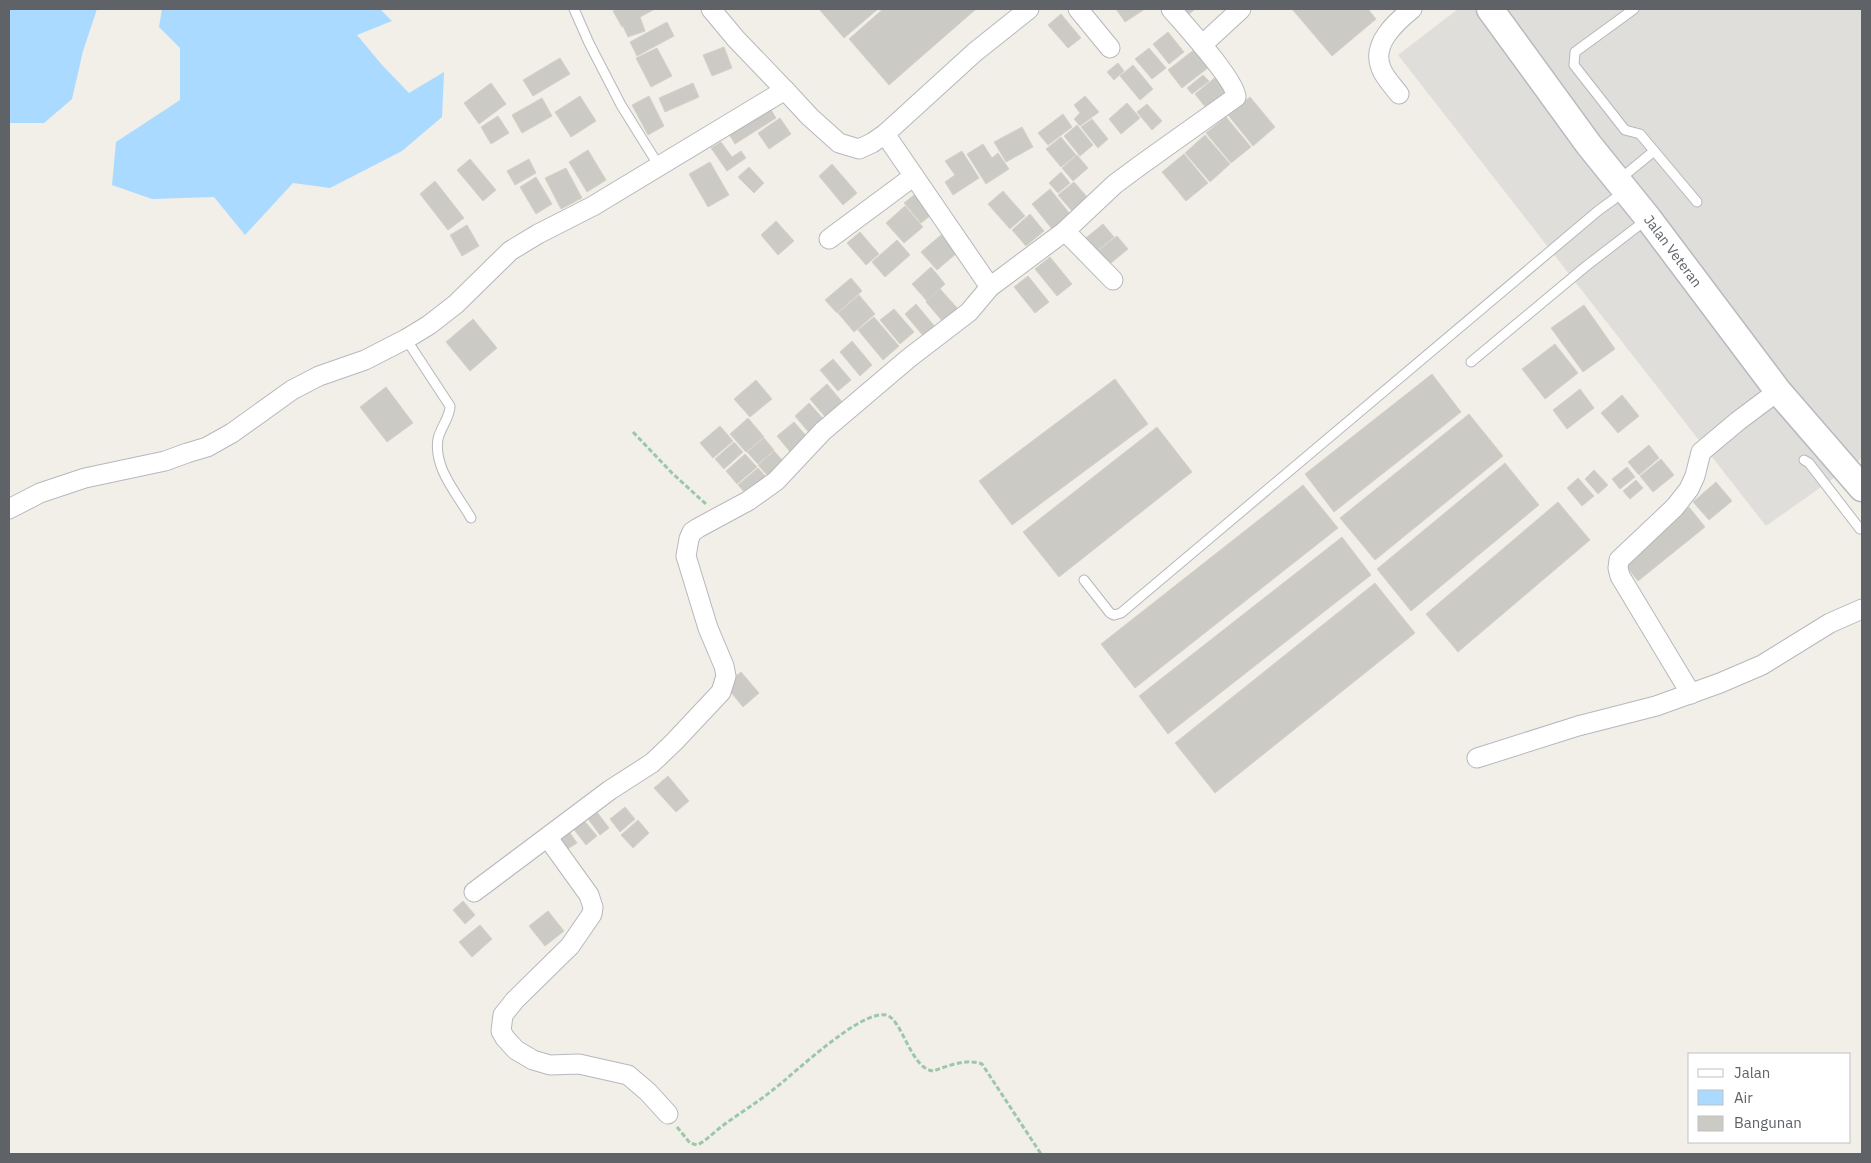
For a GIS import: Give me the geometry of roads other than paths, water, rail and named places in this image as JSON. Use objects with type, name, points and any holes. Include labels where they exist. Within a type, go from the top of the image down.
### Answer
[{"type":"main road","name":"Jalan Veteran","points":[[1490,9],[1589,145],[1648,218],[1778,392],[1862,488]]},
{"type":"street","points":[[711,9],[736,39],[839,143],[859,149],[872,144],[885,134],[975,52],[1028,9]]},
{"type":"street","points":[[1078,9],[1110,48]]},
{"type":"street","points":[[474,892],[610,790],[652,763],[721,692],[726,676],[724,666],[708,628],[686,556],[692,532],[748,501],[776,481],[823,431],[909,358],[964,317],[990,287],[1065,231],[1115,184],[1236,97],[1236,91],[1171,9]]},
{"type":"street","points":[[1202,46],[1241,9]]},
{"type":"street","points":[[1399,94],[1380,68],[1379,55],[1384,37],[1412,9]]},
{"type":"street","points":[[9,509],[40,493],[85,478],[165,461],[207,448],[232,433],[292,390],[320,376],[381,352],[429,325],[456,304],[510,251],[538,234],[593,206],[785,90]]},
{"type":"street","points":[[885,134],[990,287]]},
{"type":"street","points":[[829,239],[914,176]]},
{"type":"street","points":[[1065,231],[1113,280]]},
{"type":"street","points":[[1691,694],[1620,576],[1619,560],[1675,507],[1689,490],[1695,476],[1701,452],[1738,421],[1778,392]]},
{"type":"street","points":[[1476,758],[1578,726],[1656,706],[1691,694],[1762,665],[1830,624],[1862,609]]},
{"type":"street","points":[[548,838],[589,895],[593,907],[592,914],[570,946],[515,1000],[503,1015],[501,1031],[516,1050],[533,1060],[550,1065],[580,1064],[628,1075],[648,1092],[668,1114]]},
{"type":"lane","points":[[574,9],[621,105],[659,166]]},
{"type":"lane","points":[[1628,10],[1575,52],[1574,65],[1625,130],[1640,134],[1697,202]]},
{"type":"lane","points":[[1084,580],[1110,613],[1114,615],[1121,613],[1599,210],[1654,151]]},
{"type":"lane","points":[[1472,362],[1585,267],[1648,218]]},
{"type":"lane","points":[[406,339],[450,406],[450,412],[439,433],[438,456],[450,484],[471,518]]},
{"type":"lane","points":[[1804,460],[1862,530]]},
{"type":"water","points":[[9,9],[97,9],[83,51],[72,99],[44,123],[9,123]]},
{"type":"water","points":[[162,9],[380,9],[392,21],[357,35],[409,93],[444,72],[442,117],[402,151],[330,188],[293,183],[245,235],[214,197],[152,199],[112,185],[116,142],[180,100],[180,48],[159,27]]}]
